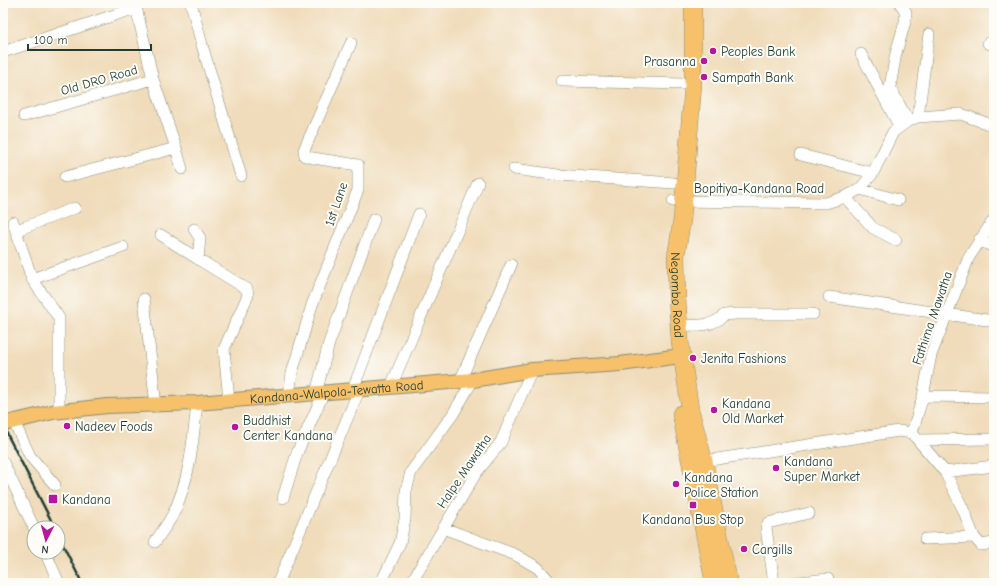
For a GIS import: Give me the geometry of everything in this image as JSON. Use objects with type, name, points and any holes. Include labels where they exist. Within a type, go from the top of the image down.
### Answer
[{"type":"highway","name":"Negombo Road","points":[[683,3],[683,84],[674,183],[678,202],[676,256],[678,325],[676,357],[714,583]]},
{"type":"highway","name":"Negombo Road","points":[[693,3],[693,85],[678,202],[666,275],[667,325],[704,461],[729,583]]},
{"type":"main road","name":"Kandana-Walpola-Tewatta Road","points":[[7,420],[107,406],[156,406],[467,380],[532,370],[620,364],[676,357]]},
{"type":"street","points":[[191,3],[202,46],[241,176]]},
{"type":"street","points":[[900,3],[904,6],[906,12],[905,22],[896,53],[890,87],[909,121]]},
{"type":"street","points":[[3,52],[135,5]]},
{"type":"street","name":"Old DRO Road","points":[[24,116],[153,79],[135,5]]},
{"type":"street","points":[[909,121],[929,34]]},
{"type":"street","name":"1st Lane","points":[[289,395],[292,373],[312,304],[358,190],[358,165],[305,156],[304,150],[351,43]]},
{"type":"street","points":[[861,54],[909,121]]},
{"type":"street","points":[[153,79],[182,169]]},
{"type":"street","points":[[562,81],[683,84]]},
{"type":"street","points":[[909,121],[961,114],[994,126]]},
{"type":"street","name":"Bopitiya-Kandana Road","points":[[678,202],[809,204],[826,203],[845,198],[860,189],[874,173],[893,132],[909,121]]},
{"type":"street","points":[[65,178],[176,148]]},
{"type":"street","points":[[801,155],[874,173]]},
{"type":"street","points":[[514,169],[558,176],[674,183]]},
{"type":"street","points":[[391,386],[478,183]]},
{"type":"street","points":[[860,189],[898,200]]},
{"type":"street","points":[[845,198],[873,228],[896,240]]},
{"type":"street","points":[[59,412],[59,318],[32,279],[15,226],[75,208]]},
{"type":"street","points":[[278,583],[356,389],[419,214]]},
{"type":"street","points":[[283,498],[297,453],[320,392],[329,343],[374,219]]},
{"type":"street","name":"Fathima Mawatha","points":[[915,436],[931,355],[968,257],[994,219]]},
{"type":"street","points":[[194,229],[200,238],[198,260]]},
{"type":"street","points":[[160,235],[198,260],[247,289],[248,295],[224,349],[229,400]]},
{"type":"street","points":[[979,240],[994,247]]},
{"type":"street","points":[[32,279],[123,247]]},
{"type":"street","points":[[381,583],[400,544],[405,519],[406,491],[411,472],[453,414],[510,265]]},
{"type":"street","points":[[829,297],[994,321]]},
{"type":"street","points":[[144,299],[156,406]]},
{"type":"street","points":[[678,325],[707,325],[718,322],[724,315],[736,314],[813,314]]},
{"type":"street","name":"Halpe Mawatha","points":[[411,583],[476,473],[501,442],[532,370]]},
{"type":"street","points":[[923,396],[994,397]]},
{"type":"street","points":[[155,542],[172,516],[182,489],[192,452],[197,403]]},
{"type":"street","points":[[7,420],[30,456],[55,485]]},
{"type":"street","points":[[704,461],[899,431],[915,436],[994,439]]},
{"type":"street","points":[[915,436],[945,472],[963,509],[974,537],[981,544],[994,543]]},
{"type":"street","points":[[3,462],[30,520]]},
{"type":"street","points":[[945,472],[994,466]]},
{"type":"street","points":[[774,583],[766,528],[768,523],[809,513]]},
{"type":"street","points":[[443,528],[516,555],[538,568],[551,583]]},
{"type":"street","points":[[925,539],[974,537]]},
{"type":"street","points":[[49,560],[59,583]]},
{"type":"street","points":[[790,583],[828,579]]},
{"type":"railway","points":[[3,426],[51,520]]},
{"type":"railway","points":[[66,551],[82,583]]},
{"type":"place","name":"Peoples Bank","points":[[713,51]]},
{"type":"place","name":"Prasanna","points":[[704,61]]},
{"type":"place","name":"Sampath Bank","points":[[704,77]]},
{"type":"place","name":"Jenita Fashions","points":[[693,358]]},
{"type":"place","name":"Kandana Old Market","points":[[714,410]]},
{"type":"place","name":"Nadeev Foods","points":[[67,426]]},
{"type":"place","name":"Buddhist Center Kandana","points":[[235,427]]},
{"type":"place","name":"Kandana Super Market","points":[[776,468]]},
{"type":"place","name":"Kandana Police Station","points":[[676,484]]},
{"type":"place","name":"Kandana","points":[[53,499]]},
{"type":"place","name":"Kandana Bus Stop","points":[[693,505]]},
{"type":"place","name":"Cargills","points":[[744,549]]}]
